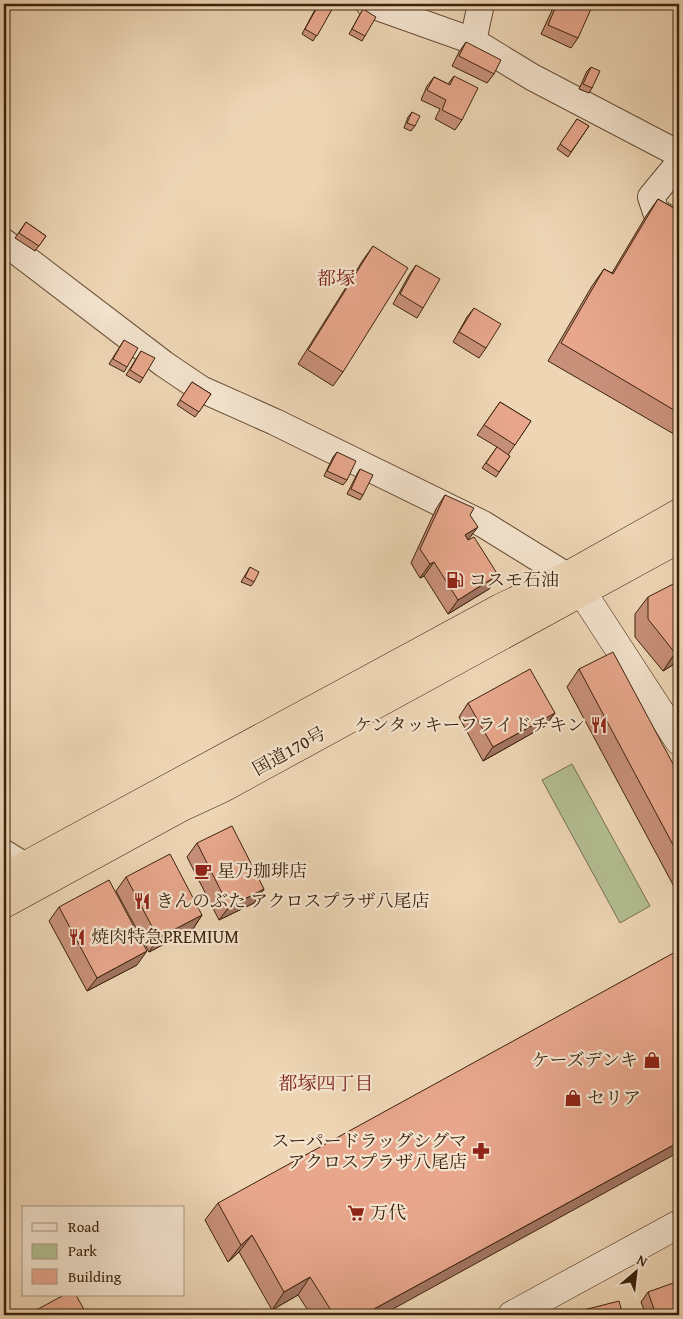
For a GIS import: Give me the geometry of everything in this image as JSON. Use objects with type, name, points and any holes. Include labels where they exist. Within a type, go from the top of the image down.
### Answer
[{"type":"highway","name":"国道170号","points":[[4,904],[182,807],[223,788],[575,584],[679,513]]},
{"type":"highway","name":"国道170号","points":[[11,865],[500,608],[575,584],[679,539]]},
{"type":"street","points":[[369,4],[473,41],[532,76],[679,154]]},
{"type":"street","points":[[473,41],[481,4]]},
{"type":"street","points":[[679,163],[651,197],[656,212],[679,224]]},
{"type":"street","points":[[4,242],[164,364],[201,389],[275,422],[483,524],[575,584],[679,742]]},
{"type":"street","points":[[512,1315],[679,1224]]},
{"type":"green space","points":[[572,764],[650,906],[620,923],[542,780]]},
{"type":"building","points":[[319,4],[335,4],[317,36],[305,29]]},
{"type":"building","points":[[557,4],[579,4],[591,9],[578,38],[548,25]]},
{"type":"building","points":[[363,9],[376,17],[365,36],[352,29]]},
{"type":"building","points":[[466,42],[501,60],[494,74],[459,56]]},
{"type":"building","points":[[591,67],[600,71],[592,88],[583,84]]},
{"type":"building","points":[[454,76],[478,88],[462,120],[442,110],[446,100],[427,90],[434,77],[450,85]]},
{"type":"building","points":[[412,112],[420,116],[415,126],[407,123]]},
{"type":"building","points":[[577,119],[589,126],[571,152],[560,144]]},
{"type":"building","points":[[658,199],[679,211],[679,413],[561,343],[604,269],[613,274]]},
{"type":"building","points":[[26,222],[46,236],[39,246],[19,233]]},
{"type":"building","points":[[373,246],[408,268],[343,372],[308,350]]},
{"type":"building","points":[[416,265],[440,279],[423,308],[400,294]]},
{"type":"building","points":[[474,308],[501,324],[486,348],[459,332]]},
{"type":"building","points":[[124,340],[138,348],[127,367],[113,359]]},
{"type":"building","points":[[141,351],[155,358],[143,378],[130,370]]},
{"type":"building","points":[[192,382],[211,394],[199,412],[180,400]]},
{"type":"building","points":[[500,402],[531,421],[515,445],[484,425]]},
{"type":"building","points":[[497,447],[510,456],[499,472],[486,463]]},
{"type":"building","points":[[337,452],[356,461],[347,480],[327,471]]},
{"type":"building","points":[[360,469],[373,475],[363,495],[351,489]]},
{"type":"building","points":[[445,495],[474,508],[470,515],[478,527],[465,535],[468,540],[474,537],[498,575],[458,600],[434,562],[430,564],[420,549]]},
{"type":"building","points":[[250,567],[259,572],[254,582],[245,577]]},
{"type":"building","points":[[679,581],[679,651],[675,653],[648,619],[648,597]]},
{"type":"building","points":[[613,652],[679,775],[679,856],[579,669]]},
{"type":"building","points":[[530,669],[555,713],[493,747],[468,703]]},
{"type":"building","points":[[232,826],[264,889],[229,907],[197,843]]},
{"type":"building","points":[[170,854],[202,915],[158,938],[126,877]]},
{"type":"building","points":[[109,880],[147,951],[97,978],[59,907]]},
{"type":"building","points":[[679,950],[679,1142],[363,1315],[334,1315],[310,1277],[284,1292],[252,1235],[241,1245],[218,1203]]},
{"type":"building","points":[[679,1281],[679,1311],[667,1315],[656,1315],[648,1292]]},
{"type":"building","points":[[62,1296],[77,1296],[87,1315],[27,1315]]},
{"type":"building","points":[[619,1301],[623,1315],[564,1315]]},
{"type":"place","name":"コスモ石油","points":[[455,580]]},
{"type":"place","name":"ケンタッキーフライドチキン","points":[[599,725]]},
{"type":"place","name":"星乃珈琲店","points":[[203,871]]},
{"type":"place","name":"きんのぶた アクロスプラザ八尾店","points":[[142,901]]},
{"type":"place","name":"焼肉特急PREMIUM","points":[[77,937]]},
{"type":"place","name":"ケーズデンキ","points":[[652,1060]]},
{"type":"place","name":"セリア","points":[[573,1098]]},
{"type":"place","name":"スーパードラッグシグマ アクロスプラザ八尾店","points":[[481,1151]]},
{"type":"place","name":"万代","points":[[356,1213]]},
{"type":"district","name":"都塚","points":[[336,278]]},
{"type":"district","name":"都塚四丁目","points":[[326,1083]]}]
